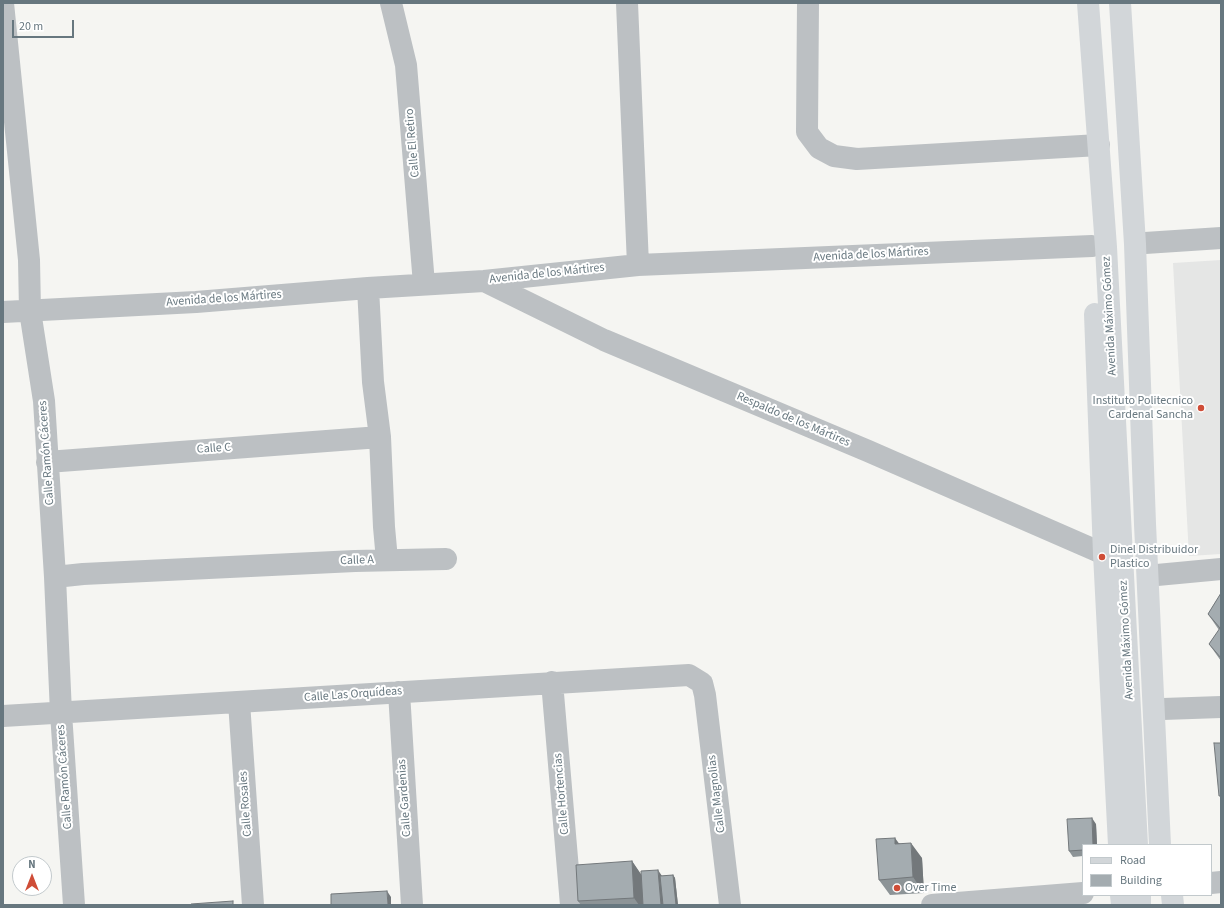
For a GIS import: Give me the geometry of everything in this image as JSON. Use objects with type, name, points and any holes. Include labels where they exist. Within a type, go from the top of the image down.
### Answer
[{"type":"main road","name":"Avenida Máximo Gómez","points":[[1088,3],[1106,247],[1137,844]]},
{"type":"main road","name":"Avenida Máximo Gómez","points":[[1120,3],[1135,244],[1145,524],[1160,844]]},
{"type":"main road","points":[[1099,154],[1092,246],[1104,554],[1119,844]]},
{"type":"main road","points":[[1129,157],[1145,243],[1157,575],[1170,844]]},
{"type":"street","name":"Calle Ramón Cáceres","points":[[3,3],[29,260],[30,311],[44,401],[55,577],[61,713],[74,905]]},
{"type":"street","name":"Calle El Retiro","points":[[391,3],[406,65],[424,284]]},
{"type":"street","points":[[627,3],[638,266]]},
{"type":"street","points":[[808,3],[807,132],[819,148],[834,156],[857,159],[1099,154]]},
{"type":"street","points":[[1145,243],[1221,238]]},
{"type":"street","name":"Avenida de los Mártires","points":[[3,312],[196,302],[368,288],[484,281],[638,266],[1092,246]]},
{"type":"street","name":"Respaldo de los Mártires","points":[[484,281],[604,340],[868,451],[1104,554]]},
{"type":"street","name":"Calle A","points":[[55,577],[83,574],[387,560],[380,437],[373,382],[368,288]]},
{"type":"street","name":"Calle C","points":[[48,462],[380,437]]},
{"type":"street","points":[[387,560],[446,560]]},
{"type":"street","points":[[1157,575],[1221,568]]},
{"type":"street","name":"Calle Las Orquídeas","points":[[3,716],[689,675],[702,683]]},
{"type":"street","name":"Calle Hortencias","points":[[552,682],[571,905]]},
{"type":"street","name":"Calle Magnolias","points":[[702,683],[705,695],[730,905]]},
{"type":"street","name":"Calle Gardenias","points":[[399,692],[412,905]]},
{"type":"street","name":"Calle Rosales","points":[[239,702],[253,905]]},
{"type":"street","points":[[1163,709],[1221,707]]},
{"type":"street","points":[[932,905],[1082,893]]},
{"type":"shaded area","name":"Instituto Politecnico Cardenal Sancha","points":[[1221,260],[1221,554],[1189,556],[1173,263]]},
{"type":"building","points":[[1221,593],[1221,658],[1209,644],[1220,628],[1208,614]]},
{"type":"building","points":[[1214,743],[1221,743],[1221,796],[1219,796]]},
{"type":"building","points":[[1092,818],[1093,844],[1082,844],[1082,850],[1069,851],[1067,819]]},
{"type":"building","points":[[895,838],[895,844],[911,843],[913,877],[879,880],[876,839]]},
{"type":"building","points":[[632,861],[634,898],[578,901],[576,865]]},
{"type":"building","points":[[658,870],[661,905],[643,905],[641,871]]},
{"type":"building","points":[[673,875],[676,905],[663,905],[660,876]]},
{"type":"building","points":[[387,891],[388,905],[331,905],[331,894]]},
{"type":"building","points":[[233,901],[233,905],[191,905],[191,904]]},
{"type":"place","name":"Instituto Politecnico Cardenal Sancha","points":[[1201,408]]},
{"type":"place","name":"Dinel Distribuidor Plastico","points":[[1102,557]]},
{"type":"place","name":"Over Time","points":[[897,888]]}]
